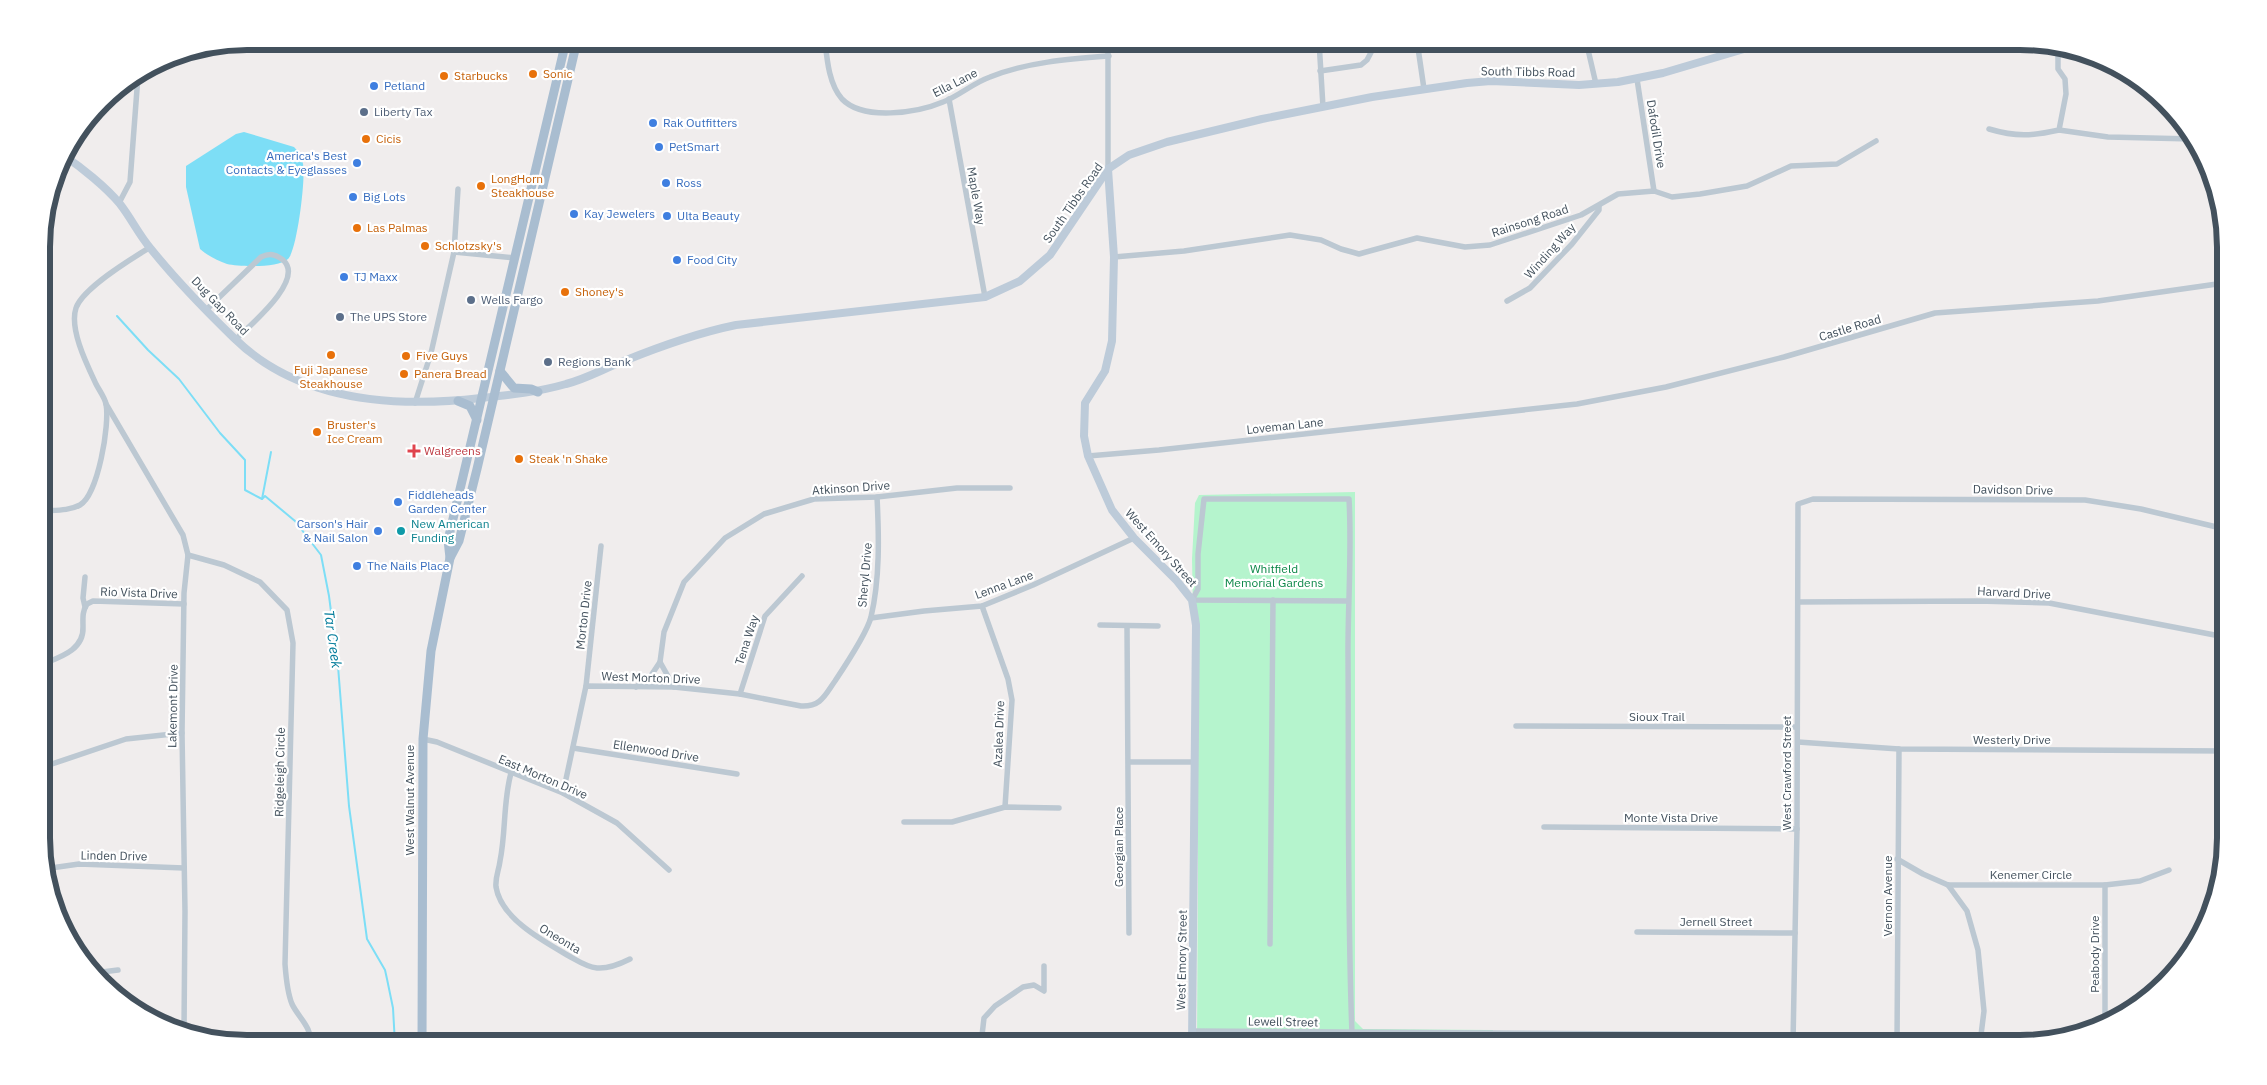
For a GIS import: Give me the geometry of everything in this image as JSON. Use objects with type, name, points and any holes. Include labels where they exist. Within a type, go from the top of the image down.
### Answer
[{"type":"main road","name":"West Walnut Avenue","points":[[450,558],[448,540],[564,50]]},
{"type":"main road","name":"West Walnut Avenue","points":[[422,1035],[423,739],[431,651],[450,558],[459,542],[575,50]]},
{"type":"main road","points":[[500,372],[514,388],[538,392]]},
{"type":"main road","points":[[458,401],[470,406],[477,420]]},
{"type":"street","name":"Ella Lane","points":[[827,50],[832,80],[841,98],[853,107],[867,112],[891,113],[924,109],[949,99],[989,77],[1020,68],[1065,60],[1109,56]]},
{"type":"street","points":[[1108,169],[1109,50]]},
{"type":"street","points":[[1319,50],[1323,107]]},
{"type":"street","points":[[1320,71],[1362,65],[1372,50]]},
{"type":"street","points":[[1418,50],[1424,89]]},
{"type":"street","points":[[1588,50],[1596,84]]},
{"type":"street","name":"South Tibbs Road","points":[[494,397],[538,392],[568,384],[704,331],[806,316],[986,296],[1020,281],[1050,255],[1108,169],[1129,155],[1167,142],[1256,120],[1424,89],[1492,81],[1596,84],[1637,79],[1745,50]]},
{"type":"street","points":[[2058,54],[2058,69],[2065,79],[2066,94],[2059,130]]},
{"type":"street","name":"Dafodil Drive","points":[[1637,79],[1654,191]]},
{"type":"street","points":[[119,203],[130,182],[137,83]]},
{"type":"street","name":"Maple Way","points":[[949,99],[986,296]]},
{"type":"street","points":[[1989,129],[2009,135],[2024,136],[2059,130],[2108,137],[2185,139]]},
{"type":"street","name":"Rainsong Road","points":[[1114,257],[1184,250],[1290,235],[1321,240],[1341,249],[1359,254],[1417,238],[1465,247],[1490,245],[1580,215],[1600,206],[1618,194],[1654,191],[1672,197],[1747,186],[1791,166],[1837,164],[1876,141]]},
{"type":"street","name":"Dug Gap Road","points":[[70,161],[119,203],[149,248],[235,340],[266,363],[304,383],[351,398],[415,403],[494,397]]},
{"type":"street","name":"West Emory Street","points":[[1108,169],[1114,257],[1112,341],[1105,371],[1086,403],[1083,417],[1084,436],[1088,456],[1112,510],[1134,538],[1177,580],[1192,600],[1196,625],[1192,1035]]},
{"type":"street","points":[[415,403],[431,352],[454,252],[458,189]]},
{"type":"street","name":"Winding Way","points":[[1507,301],[1530,288],[1572,244],[1599,210],[1600,206]]},
{"type":"street","name":"Lakemont Drive","points":[[149,248],[110,273],[83,297],[76,308],[75,325],[84,360],[106,404],[183,535],[188,555],[184,604],[182,733],[184,1025]]},
{"type":"street","points":[[454,252],[515,258]]},
{"type":"street","points":[[206,310],[261,257],[268,254],[276,255],[285,262],[288,269],[284,288],[275,301],[235,340]]},
{"type":"street","name":"Castle Road","points":[[1484,415],[1577,404],[1666,387],[1802,352],[1935,313],[2098,301],[2217,284]]},
{"type":"street","points":[[50,511],[64,510],[81,504],[90,492],[105,449],[106,404]]},
{"type":"street","name":"Loveman Lane","points":[[1088,456],[1484,415]]},
{"type":"street","name":"Atkinson Drive","points":[[660,662],[664,632],[684,582],[725,538],[764,514],[814,499],[877,497],[957,488],[1010,488]]},
{"type":"street","name":"Sheryl Drive","points":[[821,701],[844,668],[871,618],[878,544],[877,497]]},
{"type":"street","points":[[1348,601],[1192,600],[1198,588],[1198,554],[1204,499],[1349,499],[1351,536],[1348,601],[1349,948],[1352,1033]]},
{"type":"street","name":"Davidson Drive","points":[[1798,504],[1813,499],[2085,500],[2141,510],[2217,527]]},
{"type":"street","name":"West Crawford Street","points":[[1794,1035],[1798,742],[1798,504]]},
{"type":"street","name":"Lenna Lane","points":[[871,618],[982,606],[1033,585],[1134,538]]},
{"type":"street","name":"Morton Drive","points":[[586,686],[601,546]]},
{"type":"street","name":"Ridgeleigh Circle","points":[[188,555],[224,564],[260,582],[287,610],[293,643],[285,964],[286,981],[292,1005],[304,1022],[309,1035]]},
{"type":"street","name":"Tena Way","points":[[740,694],[765,616],[802,576]]},
{"type":"street","points":[[85,577],[83,598],[85,607]]},
{"type":"street","points":[[1270,944],[1273,600]]},
{"type":"street","name":"Rio Vista Drive","points":[[50,661],[64,655],[81,641],[85,607],[93,601],[184,604]]},
{"type":"street","name":"Harvard Drive","points":[[1798,602],[1978,601],[2048,603],[2217,636]]},
{"type":"street","name":"Azalea Drive","points":[[982,606],[1008,679],[1012,700],[1005,806]]},
{"type":"street","points":[[1100,625],[1158,626]]},
{"type":"street","name":"Georgian Place","points":[[1127,626],[1129,933]]},
{"type":"street","points":[[636,687],[650,677],[660,662],[674,687]]},
{"type":"street","name":"West Morton Drive","points":[[563,793],[586,686],[674,687],[740,694],[809,707],[821,701]]},
{"type":"street","name":"Sioux Trail","points":[[1516,726],[1798,727]]},
{"type":"street","points":[[50,765],[126,739],[182,733]]},
{"type":"street","name":"East Morton Drive","points":[[423,739],[437,742],[511,774],[563,793],[617,823],[669,870]]},
{"type":"street","name":"Westerly Drive","points":[[1798,742],[1899,749],[2217,751]]},
{"type":"street","name":"Ellenwood Drive","points":[[573,748],[737,774]]},
{"type":"street","name":"Vernon Avenue","points":[[1898,1035],[1899,749]]},
{"type":"street","points":[[1129,762],[1194,762]]},
{"type":"street","name":"Oneonta","points":[[511,774],[507,787],[500,861],[496,875],[496,888],[500,898],[524,928],[544,943],[583,964],[596,968],[607,967],[630,959]]},
{"type":"street","points":[[904,822],[952,822],[1005,806],[1059,808]]},
{"type":"street","name":"Monte Vista Drive","points":[[1544,827],[1797,829]]},
{"type":"street","name":"Kenemer Circle","points":[[1898,859],[1948,885],[2105,885],[2140,881],[2168,870]]},
{"type":"street","name":"Linden Drive","points":[[53,868],[79,864],[184,868]]},
{"type":"street","points":[[1948,885],[1967,911],[1978,950],[1984,1011],[1981,1035]]},
{"type":"street","name":"Peabody Drive","points":[[2105,885],[2105,1016]]},
{"type":"street","name":"Jernell Street","points":[[1637,932],[1794,933]]},
{"type":"street","points":[[981,1035],[984,1018],[994,1006],[1023,987],[1034,985],[1044,990],[1044,966]]},
{"type":"street","points":[[103,972],[118,970]]},
{"type":"street","name":"Lewell Street","points":[[1192,1031],[1642,1035]]},
{"type":"green space","name":"Whitfield Memorial Gardens","points":[[1355,492],[1355,1021],[1363,1029],[1493,1030],[1493,1035],[1197,1035],[1198,860],[1192,559],[1195,503],[1199,495]]},
{"type":"water","points":[[244,132],[294,147],[303,161],[302,198],[295,243],[288,259],[276,264],[241,266],[227,264],[213,258],[200,249],[186,187],[186,166],[236,134]]},
{"type":"waterway","name":"Tar Creek","points":[[117,316],[148,350],[179,379],[220,433],[245,460],[245,490],[262,499],[265,496],[295,521],[321,555],[329,596],[338,666],[349,806],[367,939],[385,970],[393,1008],[394,1035]]},
{"type":"waterway","points":[[262,499],[271,452]]},
{"type":"place","name":"Sonic","points":[[533,74]]},
{"type":"place","name":"Starbucks","points":[[444,76]]},
{"type":"place","name":"Petland","points":[[374,86]]},
{"type":"place","name":"Liberty Tax","points":[[364,112]]},
{"type":"place","name":"Rak Outfitters","points":[[653,123]]},
{"type":"place","name":"Cicis","points":[[366,139]]},
{"type":"place","name":"PetSmart","points":[[659,147]]},
{"type":"place","name":"America's Best Contacts & Eyeglasses","points":[[357,163]]},
{"type":"place","name":"Ross","points":[[666,183]]},
{"type":"place","name":"LongHorn Steakhouse","points":[[481,186]]},
{"type":"place","name":"Big Lots","points":[[353,197]]},
{"type":"place","name":"Kay Jewelers","points":[[574,214]]},
{"type":"place","name":"Ulta Beauty","points":[[667,216]]},
{"type":"place","name":"Las Palmas","points":[[357,228]]},
{"type":"place","name":"Schlotzsky's","points":[[425,246]]},
{"type":"place","name":"Food City","points":[[677,260]]},
{"type":"place","name":"TJ Maxx","points":[[344,277]]},
{"type":"place","name":"Shoney's","points":[[565,292]]},
{"type":"place","name":"Wells Fargo","points":[[471,300]]},
{"type":"place","name":"The UPS Store","points":[[340,317]]},
{"type":"place","name":"Fuji Japanese Steakhouse","points":[[331,355]]},
{"type":"place","name":"Five Guys","points":[[406,356]]},
{"type":"place","name":"Regions Bank","points":[[548,362]]},
{"type":"place","name":"Panera Bread","points":[[404,374]]},
{"type":"place","name":"Bruster's Ice Cream","points":[[317,432]]},
{"type":"place","name":"Walgreens","points":[[414,451]]},
{"type":"place","name":"Steak 'n Shake","points":[[519,459]]},
{"type":"place","name":"Fiddleheads Garden Center","points":[[398,502]]},
{"type":"place","name":"Carson's Hair & Nail Salon","points":[[378,531]]},
{"type":"place","name":"New American Funding","points":[[401,531]]},
{"type":"place","name":"The Nails Place","points":[[357,566]]}]
